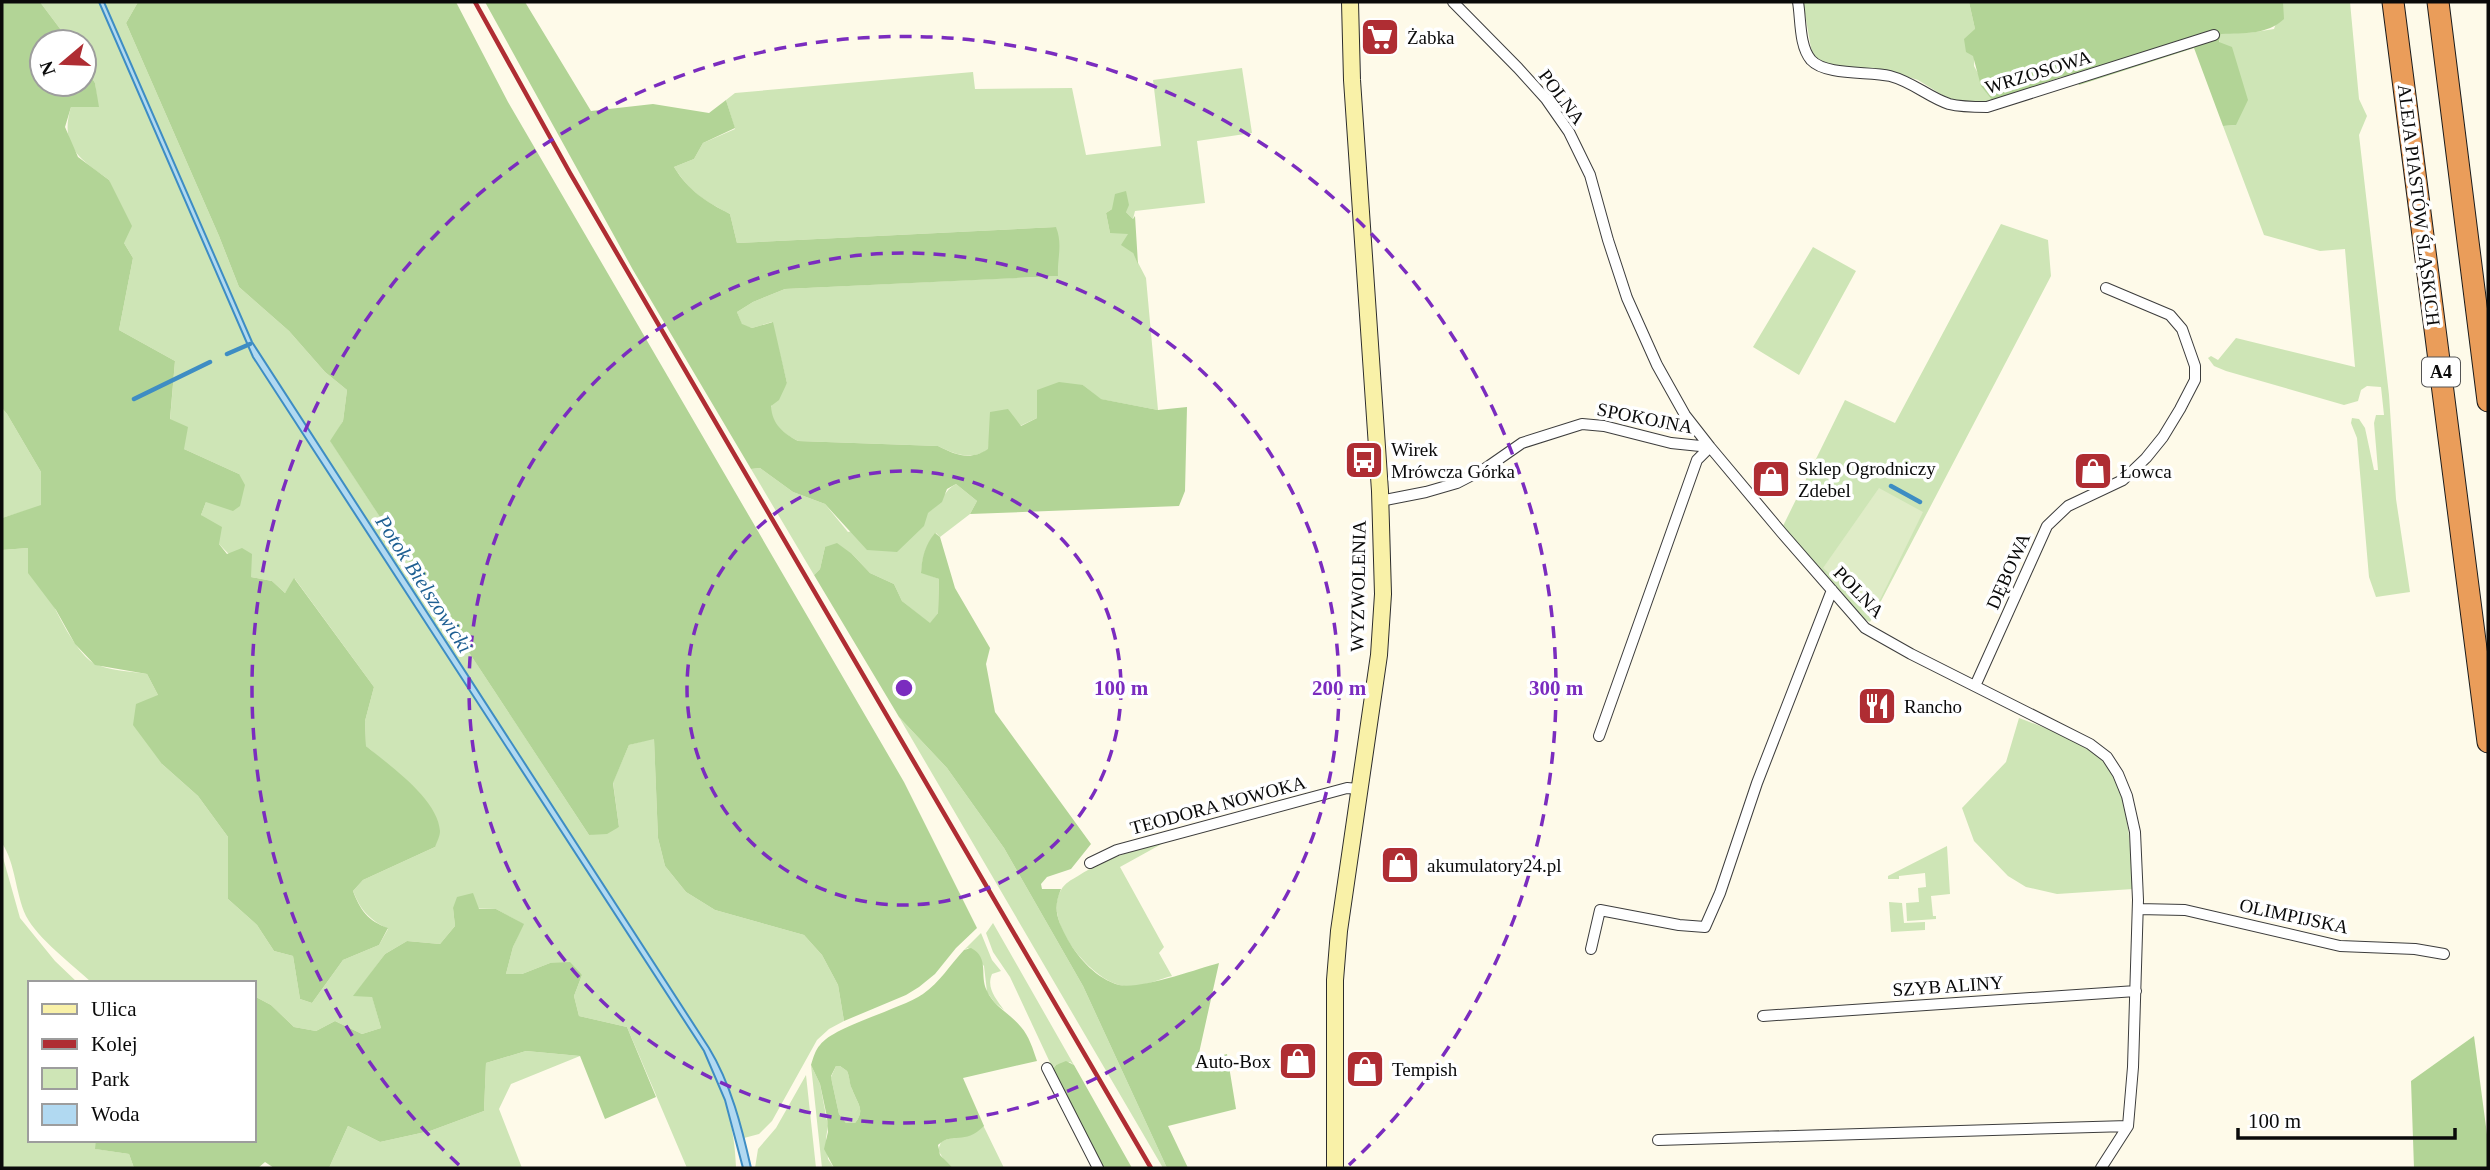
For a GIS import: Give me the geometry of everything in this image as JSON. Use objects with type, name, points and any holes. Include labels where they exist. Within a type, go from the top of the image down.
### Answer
[{"type":"highway","name":"ALEJA PIASTÓW ŚLĄSKICH","points":[[2393,2],[2488,742]]},
{"type":"highway","name":"A4","points":[[2438,2],[2488,401]]},
{"type":"street","name":"WYZWOLENIA","points":[[1335,1168],[1335,980],[1339,931],[1382,628],[1383,555],[1352,80],[1350,2]]},
{"type":"street","name":"POLNA","points":[[1453,2],[1546,99],[1569,132],[1590,175],[1608,240],[1640,330],[1685,415],[1832,590],[1865,628],[2090,744],[2107,757],[2118,774],[2127,796],[2134,832],[2138,909],[2136,991],[2128,1126],[2101,1168]]},
{"type":"street","name":"WRZOSOWA","points":[[1798,2],[1805,50],[1812,61],[1824,68],[1891,76],[1915,85],[1950,104],[1965,106],[1987,107],[2214,35]]},
{"type":"street","name":"DĘBOWA","points":[[1975,686],[2047,526],[2068,506],[2123,480],[2146,458],[2162,437],[2195,380],[2195,366],[2177,321],[2170,315],[2106,289]]},
{"type":"street","name":"SPOKOJNA","points":[[1380,501],[1457,483],[1486,468],[1522,443],[1582,424],[1604,426],[1671,443],[1710,447]]},
{"type":"street","points":[[1599,736],[1697,460],[1710,447]]},
{"type":"street","points":[[1591,949],[1600,910],[1679,925],[1705,927],[1720,893],[1757,782],[1832,590]]},
{"type":"street","name":"TEODORA NOWOKA","points":[[1090,863],[1117,850],[1347,788],[1359,789]]},
{"type":"street","name":"OLIMPIJSKA","points":[[2138,909],[2185,910],[2340,946],[2415,949],[2444,954]]},
{"type":"street","name":"SZYB ALINY","points":[[1763,1016],[2136,991]]},
{"type":"street","points":[[1047,1068],[1098,1168]]},
{"type":"street","points":[[1658,1140],[2128,1126]]},
{"type":"green space","points":[[2,2],[40,2],[60,28],[28,28],[28,98],[98,98],[99,107],[71,107],[65,127],[78,157],[109,180],[132,226],[124,243],[133,258],[119,330],[175,361],[170,419],[188,427],[184,449],[239,474],[245,485],[240,506],[233,511],[206,502],[201,515],[222,527],[219,544],[227,554],[242,548],[252,554],[251,577],[272,581],[285,593],[294,578],[374,687],[365,721],[366,746],[422,795],[437,819],[440,833],[435,847],[363,880],[353,891],[366,914],[388,928],[379,945],[343,960],[312,1003],[300,999],[293,956],[274,951],[257,925],[228,899],[228,837],[198,796],[162,764],[133,725],[136,704],[158,695],[147,674],[95,665],[75,644],[56,610],[28,573],[28,548],[2,550],[2,518],[41,505],[41,472],[2,408]]},
{"type":"green space","points":[[40,2],[99,2],[253,357],[704,1051],[727,1108],[736,1168],[687,1168],[627,1027],[579,1016],[574,996],[582,975],[550,963],[522,974],[506,974],[523,924],[496,909],[453,908],[455,926],[440,944],[407,941],[385,954],[354,996],[372,996],[381,1028],[362,1034],[335,1021],[316,1031],[294,1027],[271,1005],[256,997],[256,981],[90,981],[31,925],[2,843],[2,550],[28,548],[57,613],[77,647],[88,658],[103,667],[147,674],[158,695],[162,764],[198,796],[228,837],[228,899],[257,925],[274,951],[293,956],[300,999],[312,1003],[343,960],[379,945],[388,929],[366,914],[353,891],[363,880],[435,847],[392,768],[366,746],[365,721],[374,687],[295,579],[285,593],[272,581],[251,577],[219,544],[201,515],[206,502],[239,474],[184,449],[170,420],[175,361],[119,330],[133,258],[124,243],[109,180],[75,151],[68,132],[71,107],[98,107],[98,28],[60,28]]},
{"type":"green space","points":[[104,2],[138,2],[126,23],[239,287],[289,331],[325,372],[347,390],[343,421],[331,442],[589,835],[619,827],[613,782],[629,745],[654,738],[658,838],[665,866],[686,892],[715,910],[804,935],[822,955],[838,985],[844,1021],[817,1040],[772,1121],[759,1134],[744,1138],[724,1077],[709,1048],[252,342]]},
{"type":"green space","points":[[138,2],[456,2],[508,102],[904,782],[977,928],[935,974],[919,987],[844,1021],[838,985],[822,955],[804,935],[715,910],[686,892],[665,866],[658,838],[654,739],[629,745],[613,783],[619,827],[607,834],[589,835],[330,441],[343,421],[347,390],[325,372],[289,331],[239,287],[126,23]]},
{"type":"green space","points":[[485,2],[525,2],[591,111],[653,104],[709,113],[726,100],[735,128],[703,143],[694,159],[674,167],[698,195],[730,214],[737,243],[1056,227],[1059,246],[1058,276],[785,289],[753,302],[737,312],[742,324],[752,328],[773,322],[787,383],[779,400],[771,406],[776,423],[788,435],[798,441],[938,446],[957,454],[975,455],[988,449],[990,412],[1008,409],[1021,426],[1037,418],[1037,390],[1059,382],[1083,385],[1101,399],[1158,410],[1187,407],[1185,491],[1179,506],[970,514],[977,501],[956,484],[947,489],[942,502],[928,513],[924,526],[897,552],[867,550],[825,504],[793,492],[760,468],[751,469],[633,270]]},
{"type":"green space","points":[[1803,2],[1969,2],[1975,29],[1974,66],[1993,101],[1959,102],[1947,98],[1918,80],[1892,72],[1828,66],[1814,56]]},
{"type":"green space","points":[[1969,2],[2283,2],[2284,19],[2263,31],[2221,34],[2219,42],[2232,47],[2248,100],[2236,125],[2223,126],[2194,48],[2079,85],[2074,75],[2061,77],[1993,101],[1981,86],[1973,56],[1966,52],[1964,39],[1975,29]]},
{"type":"green space","points":[[2283,2],[2350,2],[2359,99],[2367,116],[2359,135],[2389,395],[2396,499],[2410,592],[2376,597],[2369,577],[2357,438],[2351,423],[2352,418],[2359,419],[2365,428],[2374,470],[2378,470],[2374,423],[2376,415],[2384,415],[2381,387],[2367,386],[2361,390],[2358,401],[2344,405],[2226,371],[2214,366],[2208,358],[2211,356],[2218,360],[2236,338],[2355,367],[2345,249],[2320,251],[2264,235],[2223,126],[2236,125],[2219,43],[2221,33],[2249,33],[2274,29]]},
{"type":"green space","points":[[1242,68],[1252,133],[1197,141],[1205,203],[1135,211],[1133,219],[1126,212],[1112,209],[1106,213],[1110,233],[1128,233],[1133,253],[1146,278],[1158,410],[1100,399],[1083,385],[1037,418],[1020,426],[991,428],[988,450],[969,456],[938,446],[798,441],[783,432],[775,423],[771,407],[787,383],[772,322],[752,328],[742,325],[737,312],[753,302],[785,289],[1057,276],[1056,227],[737,243],[730,214],[698,195],[674,167],[694,159],[703,143],[735,129],[726,100],[735,93],[973,72],[975,89],[1072,88],[1086,155],[1161,146],[1153,80]]},
{"type":"green space","points":[[1126,191],[1129,205],[1126,212],[1133,219],[1135,216],[1138,264],[1133,253],[1121,245],[1128,234],[1110,233],[1106,213],[1112,209],[1115,194]]},
{"type":"green space","points":[[2001,224],[2048,240],[2051,276],[1870,622],[1864,619],[1783,526],[1845,400],[1895,423]]},
{"type":"green space","points":[[1813,247],[1856,271],[1799,375],[1753,347]]},
{"type":"green space","points":[[2,408],[41,472],[41,506],[2,518]]},
{"type":"green space","points":[[760,468],[793,492],[825,504],[848,532],[924,514],[934,508],[956,484],[977,501],[970,514],[940,537],[936,533],[925,551],[921,572],[939,579],[938,613],[930,624],[902,601],[894,584],[870,573],[852,554],[825,547],[820,569],[814,575],[751,469]]},
{"type":"green space","points":[[1879,488],[1923,512],[1874,612],[1823,568]]},
{"type":"green space","points":[[935,533],[940,537],[955,588],[990,648],[986,664],[995,712],[1091,844],[1071,869],[1047,877],[1041,884],[1042,889],[1061,889],[1057,915],[1072,947],[1083,961],[1103,978],[1128,986],[1154,982],[1219,963],[1197,1062],[1227,1054],[1236,1109],[1168,1126],[1188,1168],[1167,1168],[1083,986],[1004,848],[947,768],[899,717],[814,575],[820,569],[825,547],[837,543],[870,573],[894,584],[902,601],[930,623],[938,613],[939,579],[921,573],[925,552]]},
{"type":"green space","points":[[899,717],[947,768],[1004,848],[1083,986],[1167,1168],[1163,1168]]},
{"type":"green space","points":[[2019,718],[2072,740],[2101,759],[2110,770],[2118,784],[2127,820],[2133,889],[2057,894],[2026,887],[2008,876],[1974,841],[1962,808],[2006,762]]},
{"type":"green space","points":[[1167,841],[1120,867],[1164,947],[1159,953],[1172,976],[1139,985],[1119,985],[1107,980],[1082,960],[1063,932],[1057,903],[1061,890],[1071,880],[1110,859]]},
{"type":"green space","points":[[1947,846],[1950,894],[1931,896],[1933,916],[1936,916],[1936,919],[1907,921],[1906,903],[1919,902],[1918,888],[1926,887],[1925,873],[1899,876],[1899,879],[1888,879],[1888,876]]},
{"type":"green space","points":[[2,854],[20,918],[55,961],[76,981],[28,981],[28,1142],[96,1142],[96,1149],[129,1154],[134,1168],[2,1168]]},
{"type":"green space","points":[[473,893],[479,909],[496,909],[524,924],[513,947],[506,974],[522,974],[550,963],[570,962],[582,975],[574,996],[579,1016],[627,1027],[656,1097],[605,1119],[580,1056],[526,1051],[486,1063],[484,1111],[430,1131],[380,1142],[348,1126],[329,1168],[274,1168],[265,1162],[258,1168],[134,1168],[129,1154],[95,1149],[96,1142],[256,1142],[256,997],[271,1005],[294,1027],[316,1031],[335,1021],[362,1034],[381,1028],[372,997],[353,996],[385,954],[407,941],[440,944],[455,926],[453,908],[457,897]]},
{"type":"green space","points":[[1889,902],[1902,903],[1904,923],[1925,922],[1925,930],[1891,932]]},
{"type":"green space","points":[[993,923],[1074,1065],[1070,1062],[1056,1065],[1053,1069],[1010,977],[993,952],[986,933]]},
{"type":"green space","points":[[981,933],[992,960],[1001,971],[992,974],[990,984],[1004,1010],[987,992],[984,966],[968,948],[964,950]]},
{"type":"green space","points":[[971,948],[977,952],[982,962],[987,991],[994,1002],[1024,1031],[1037,1061],[963,1078],[984,1126],[970,1135],[949,1139],[938,1145],[940,1155],[953,1168],[834,1168],[824,1149],[828,1132],[827,1117],[820,1084],[811,1065],[817,1049],[827,1038],[839,1031],[923,994],[940,979],[964,950]],"holes":[[[836,1066],[847,1071],[860,1106],[860,1114],[855,1123],[846,1123],[839,1114],[831,1076]]]},
{"type":"green space","points":[[2474,1036],[2488,1142],[2488,1168],[2414,1168],[2411,1081]]},
{"type":"green space","points":[[526,1051],[580,1056],[511,1084],[499,1109],[522,1168],[329,1168],[348,1126],[380,1142],[430,1131],[484,1111],[486,1063]]},
{"type":"green space","points":[[1066,1061],[1074,1065],[1132,1168],[1102,1168],[1053,1069]]},
{"type":"green space","points":[[811,1065],[820,1084],[828,1126],[828,1159],[834,1168],[822,1168]]},
{"type":"green space","points":[[836,1066],[847,1071],[860,1106],[860,1114],[855,1123],[846,1123],[839,1114],[831,1077]]},
{"type":"green space","points":[[806,1075],[816,1168],[755,1168],[758,1149],[776,1128]]},
{"type":"green space","points":[[983,1125],[1004,1168],[953,1168],[938,1150],[941,1142],[973,1134]]},
{"type":"water","points":[[99,2],[104,2],[252,342],[709,1048],[730,1091],[751,1168],[743,1168],[725,1100],[704,1051],[253,357]]},
{"type":"waterway","points":[[227,354],[250,344]]},
{"type":"waterway","points":[[134,399],[210,362]]},
{"type":"waterway","points":[[1891,486],[1920,502]]},
{"type":"railway","points":[[475,2],[570,173],[1151,1168]]},
{"type":"place","name":"Żabka","points":[[1380,37]]},
{"type":"place","name":"Wirek Mrówcza Górka","points":[[1364,460]]},
{"type":"place","name":"Łowca","points":[[2093,471]]},
{"type":"place","name":"Sklep Ogrodniczy Zdebel","points":[[1771,479]]},
{"type":"place","name":"Rancho","points":[[1877,706]]},
{"type":"place","name":"akumulatory24.pl","points":[[1400,865]]},
{"type":"place","name":"Auto-Box","points":[[1298,1061]]},
{"type":"place","name":"Tempish","points":[[1365,1069]]},
{"type":"water label","name":"Potok Bielszowicki","points":[[424,584]]}]
